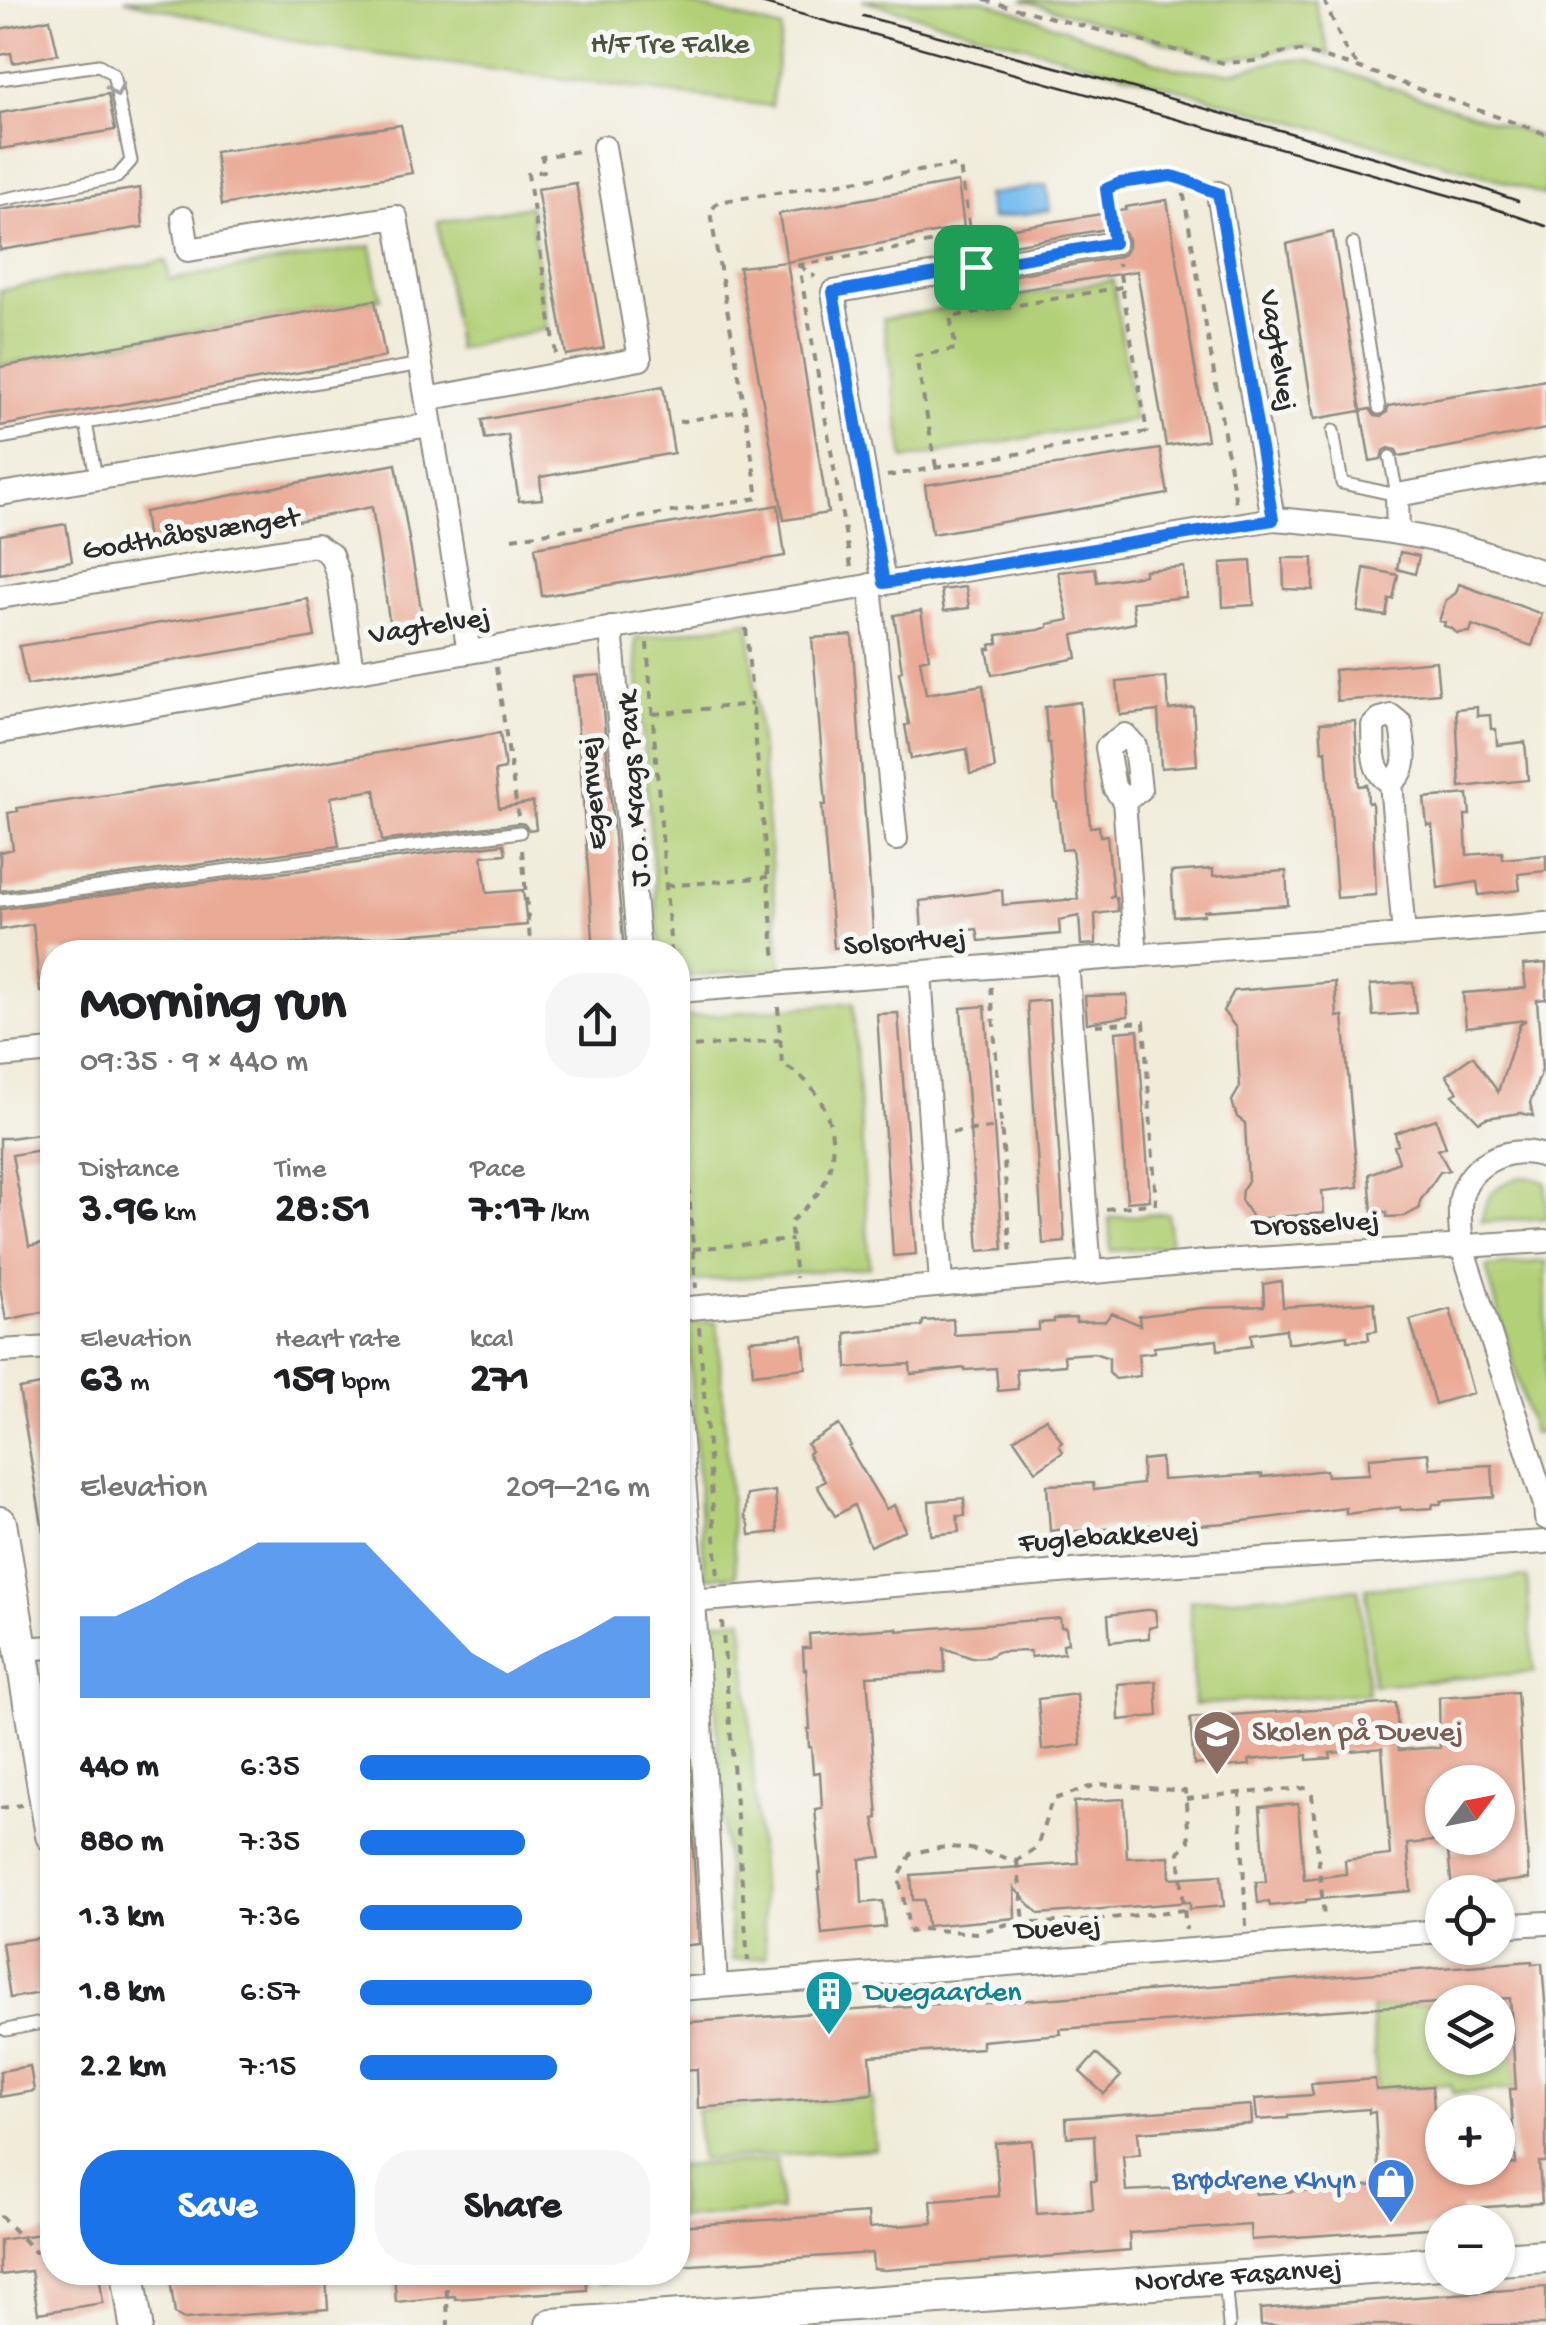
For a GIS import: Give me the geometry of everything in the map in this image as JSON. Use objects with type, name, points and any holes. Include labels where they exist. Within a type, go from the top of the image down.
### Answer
[{"type":"street","points":[[426,398],[640,359],[604,147]]},
{"type":"street","name":"Vagtelvej","points":[[1218,193],[1273,520]]},
{"type":"street","points":[[183,218],[188,250],[396,217],[469,652]]},
{"type":"street","points":[[896,839],[867,480],[833,292],[1114,243]]},
{"type":"street","points":[[0,494],[430,425]]},
{"type":"street","points":[[1398,533],[1396,495],[1546,470]]},
{"type":"street","name":"Vagtelvej","points":[[0,732],[1273,520],[1398,533],[1464,547],[1546,573]]},
{"type":"street","name":"Godthåbsvænget","points":[[0,597],[316,545],[330,555],[339,579],[352,672]]},
{"type":"street","name":"Egernvej","points":[[612,628],[638,940]]},
{"type":"street","points":[[1391,782],[1404,935]]},
{"type":"street","points":[[1124,801],[1136,956]]},
{"type":"street","name":"Solsortvej","points":[[690,990],[1546,924]]},
{"type":"street","points":[[1067,962],[1090,1272]]},
{"type":"street","points":[[920,974],[941,1284]]},
{"type":"street","points":[[0,1056],[40,1052]]},
{"type":"street","points":[[1545,1505],[1462,1248],[1462,1194],[1473,1174],[1490,1160],[1512,1152],[1536,1152],[1546,1157]]},
{"type":"street","name":"Drosselvej","points":[[690,1308],[1205,1262],[1546,1241]]},
{"type":"street","points":[[0,1351],[40,1349]]},
{"type":"street","points":[[1546,1497],[1546,1518]]},
{"type":"street","points":[[0,1523],[4,1577],[22,1639],[40,1757]]},
{"type":"street","name":"Fuglebakkevej","points":[[690,1601],[1098,1569],[1546,1542]]},
{"type":"street","points":[[690,1652],[716,1986]]},
{"type":"street","points":[[1515,1925],[1546,1923]]},
{"type":"street","name":"Duevej","points":[[690,1988],[1425,1932]]},
{"type":"street","points":[[1515,2258],[1546,2256]]},
{"type":"street","name":"Nordre Fasanvej","points":[[552,2325],[816,2316],[1225,2278],[1425,2264]]},
{"type":"street","points":[[130,2285],[136,2325]]},
{"type":"lane","points":[[0,79],[99,64],[113,74],[130,161],[117,176],[0,200]]},
{"type":"lane","points":[[1353,244],[1379,408]]},
{"type":"lane","points":[[0,438],[421,364]]},
{"type":"lane","points":[[86,423],[96,477]]},
{"type":"lane","points":[[1333,431],[1342,483],[1396,495],[1390,458]]},
{"type":"lane","points":[[0,900],[520,832]]},
{"type":"lane","points":[[6,2030],[40,2023]]},
{"type":"lane","points":[[1225,2278],[1229,2325]]},
{"type":"path","points":[[984,0],[1224,64],[1300,51],[1360,68],[1546,134]]},
{"type":"path","points":[[1324,0],[1344,47],[1360,68]]},
{"type":"path","points":[[560,374],[528,174],[544,171],[542,157],[604,147]]},
{"type":"path","points":[[512,538],[758,498],[710,212],[718,202],[960,167],[976,267]]},
{"type":"path","points":[[867,480],[1147,432],[1106,189],[1120,183],[1171,176],[1218,193]]},
{"type":"path","points":[[1181,178],[1239,524]]},
{"type":"path","points":[[936,467],[916,356],[956,349],[950,317],[1122,287]]},
{"type":"path","points":[[679,422],[746,410]]},
{"type":"path","points":[[744,606],[782,1065],[808,1083],[820,1098],[830,1122],[832,1152],[824,1185],[790,1222],[797,1297]]},
{"type":"path","name":"J.O. Krags Park","points":[[645,622],[670,940]]},
{"type":"path","points":[[494,648],[520,832],[530,940]]},
{"type":"path","points":[[652,714],[753,704]]},
{"type":"path","points":[[666,886],[768,876]]},
{"type":"path","points":[[990,968],[1012,1278]]},
{"type":"path","points":[[1071,1026],[1144,1022],[1156,1203],[1085,1211]]},
{"type":"path","points":[[690,1045],[780,1040]]},
{"type":"path","points":[[931,1134],[1002,1128]]},
{"type":"path","points":[[690,1198],[694,1249],[690,1288]]},
{"type":"path","points":[[694,1249],[792,1240]]},
{"type":"path","points":[[690,1326],[720,1599],[750,1984]]},
{"type":"path","points":[[1184,1910],[1008,1924],[976,1933],[922,1928],[910,1932],[899,1877],[911,1854],[939,1846],[966,1848],[1016,1861],[1037,1847],[1052,1800],[1098,1784],[1185,1791],[1189,1841],[1179,1852],[1188,1950]]},
{"type":"path","points":[[1186,1799],[1306,1788],[1312,1795],[1326,1940]]},
{"type":"path","points":[[1240,1793],[1247,1946]]},
{"type":"path","points":[[1016,1861],[1024,1923]]},
{"type":"path","points":[[0,2216],[35,2252],[40,2251]]},
{"type":"path","points":[[446,2285],[448,2325]]},
{"type":"green space","name":"H/F Tre Falke","points":[[125,0],[674,0],[782,29],[771,106],[321,47]]},
{"type":"green space","points":[[862,0],[984,0],[1173,68],[1230,73],[1280,60],[1308,60],[1546,139],[1546,196],[1488,176]]},
{"type":"green space","points":[[1022,0],[1314,0],[1330,55],[1300,45],[1221,59]]},
{"type":"green space","points":[[530,206],[547,329],[457,349],[438,222]]},
{"type":"green space","points":[[371,246],[381,299],[0,365],[0,290],[166,261],[170,280]]},
{"type":"green space","points":[[1113,280],[1134,420],[904,459],[883,319]]},
{"type":"green space","points":[[749,621],[781,968],[690,976],[690,940],[659,940],[635,639]]},
{"type":"green space","points":[[853,1002],[870,1267],[690,1282],[690,1017]]},
{"type":"green space","points":[[1521,1177],[1546,1183],[1546,1218],[1482,1222],[1485,1205],[1493,1192]]},
{"type":"green space","points":[[1168,1213],[1171,1246],[1111,1251],[1109,1218]]},
{"type":"green space","points":[[1546,1261],[1546,1432],[1533,1434],[1486,1267]]},
{"type":"green space","points":[[717,1322],[736,1575],[705,1578],[690,1323]]},
{"type":"green space","points":[[1527,1577],[1534,1672],[1373,1685],[1366,1588]]},
{"type":"green space","points":[[1359,1589],[1368,1693],[1194,1705],[1190,1601]]},
{"type":"green space","points":[[743,1618],[766,1957],[732,1960],[710,1622]]},
{"type":"green space","points":[[1425,2004],[1425,2075],[1515,2074],[1516,2089],[1453,2093],[1451,2084],[1377,2089],[1371,2008]]},
{"type":"green space","points":[[872,2097],[876,2149],[700,2160],[697,2110]]},
{"type":"green space","points":[[777,2160],[781,2211],[690,2217],[690,2165]]},
{"type":"water","points":[[1046,185],[1050,210],[991,219],[986,195]]},
{"type":"building","points":[[50,19],[58,54],[13,63],[11,53],[0,55],[0,29]]},
{"type":"building","points":[[108,94],[115,130],[0,149],[0,113]]},
{"type":"building","points":[[401,125],[412,173],[222,205],[215,152]]},
{"type":"building","points":[[958,182],[964,227],[787,262],[779,214]]},
{"type":"building","points":[[576,183],[604,348],[566,355],[537,189]]},
{"type":"building","points":[[140,188],[143,227],[0,250],[0,210]]},
{"type":"building","points":[[1167,200],[1207,440],[1166,446],[1137,271],[984,296],[981,281],[1118,257],[1128,247],[1125,233],[1111,228],[979,251],[977,234]]},
{"type":"building","points":[[1333,232],[1361,411],[1314,419],[1287,244]]},
{"type":"building","points":[[787,262],[828,513],[784,520],[739,267]]},
{"type":"building","points":[[375,300],[385,357],[0,426],[0,367]]},
{"type":"building","points":[[1546,380],[1546,429],[1399,456],[1389,448],[1383,451],[1381,459],[1370,461],[1361,411],[1370,409],[1381,417],[1388,406]]},
{"type":"building","points":[[663,386],[674,453],[540,477],[542,499],[519,501],[508,435],[485,439],[482,420]]},
{"type":"building","points":[[1160,449],[1168,494],[932,534],[925,485]]},
{"type":"building","points":[[396,464],[423,620],[390,626],[372,507],[149,549],[144,512]]},
{"type":"building","points":[[778,505],[785,556],[542,596],[535,547]]},
{"type":"building","points":[[66,524],[72,561],[0,574],[0,535]]},
{"type":"building","points":[[1400,552],[1419,556],[1415,574],[1397,569]]},
{"type":"building","points":[[1283,558],[1313,558],[1313,590],[1284,589]]},
{"type":"building","points":[[1251,561],[1254,605],[1223,607],[1221,563]]},
{"type":"building","points":[[1184,567],[1186,597],[1132,602],[1135,623],[1073,635],[1077,658],[992,675],[987,649],[998,643],[997,635],[1039,630],[1069,620],[1058,572],[1095,568],[1097,582],[1145,575],[1145,570]]},
{"type":"building","points":[[1364,568],[1398,575],[1386,616],[1358,612]]},
{"type":"building","points":[[1459,584],[1542,614],[1532,646],[1472,625],[1470,632],[1457,633],[1444,626],[1445,622],[1439,621],[1446,600],[1456,593]]},
{"type":"building","points":[[966,587],[969,608],[944,611],[941,590]]},
{"type":"building","points":[[308,599],[315,637],[27,685],[19,646]]},
{"type":"building","points":[[921,611],[929,658],[920,660],[926,694],[983,685],[995,769],[970,774],[967,749],[911,759],[894,615]]},
{"type":"building","points":[[852,635],[874,944],[834,948],[812,638]]},
{"type":"building","points":[[1436,661],[1439,693],[1337,701],[1334,670]]},
{"type":"building","points":[[600,675],[623,940],[593,940],[574,677]]},
{"type":"building","points":[[1166,677],[1169,710],[1193,707],[1197,765],[1161,768],[1158,711],[1120,715],[1117,682]]},
{"type":"building","points":[[1080,702],[1090,827],[1099,826],[1100,836],[1107,835],[1113,896],[1109,897],[1116,897],[1118,911],[1095,914],[1096,944],[1081,945],[1079,916],[1059,920],[1060,934],[979,941],[977,929],[922,934],[920,901],[1002,890],[1003,905],[1078,899],[1072,849],[1062,850],[1045,707]]},
{"type":"building","points":[[1477,707],[1477,716],[1490,715],[1497,745],[1525,742],[1528,780],[1460,787],[1456,709]]},
{"type":"building","points":[[1355,721],[1359,786],[1367,785],[1368,803],[1372,802],[1376,895],[1337,898],[1326,750],[1322,751],[1320,723]]},
{"type":"building","points":[[500,733],[505,769],[495,771],[499,808],[533,802],[536,829],[529,830],[519,823],[382,841],[375,790],[331,797],[339,846],[0,891],[0,852],[13,849],[8,813],[18,811],[17,808]]},
{"type":"building","points":[[1468,794],[1467,855],[1502,852],[1503,859],[1546,855],[1546,871],[1518,874],[1520,890],[1479,895],[1477,882],[1438,888],[1432,825],[1427,825],[1424,798]]},
{"type":"building","points":[[504,844],[506,854],[482,856],[487,893],[523,890],[527,925],[342,940],[40,940],[40,992],[33,924],[0,930],[0,909]]},
{"type":"building","points":[[1213,869],[1213,876],[1286,871],[1288,905],[1174,917],[1171,872]]},
{"type":"building","points":[[1546,963],[1546,999],[1537,1000],[1542,1070],[1530,1103],[1533,1116],[1521,1113],[1479,1122],[1453,1095],[1458,1092],[1446,1075],[1473,1056],[1498,1092],[1520,1024],[1526,1020],[1466,1027],[1463,993],[1526,988],[1523,965]]},
{"type":"building","points":[[1335,982],[1337,1017],[1343,1016],[1358,1187],[1322,1191],[1324,1213],[1253,1219],[1241,1200],[1248,1181],[1245,1123],[1237,1117],[1232,1101],[1240,1087],[1236,1028],[1223,1011],[1234,991]]},
{"type":"building","points":[[1413,982],[1416,1013],[1373,1016],[1370,985]]},
{"type":"building","points":[[1127,995],[1128,1016],[1087,1023],[1085,996]]},
{"type":"building","points":[[1049,1000],[1065,1242],[1043,1244],[1027,1002]]},
{"type":"building","points":[[985,1006],[1003,1249],[979,1251],[961,1008]]},
{"type":"building","points":[[898,1013],[916,1254],[893,1256],[877,1014]]},
{"type":"building","points":[[1138,1030],[1150,1200],[1127,1202],[1116,1032]]},
{"type":"building","points":[[1436,1119],[1446,1147],[1438,1150],[1449,1170],[1440,1172],[1420,1201],[1420,1208],[1405,1216],[1387,1217],[1387,1212],[1372,1212],[1369,1174],[1399,1162],[1395,1133]]},
{"type":"building","points":[[40,1134],[40,1150],[12,1155],[29,1246],[40,1244],[40,1313],[6,1320],[0,1287],[0,1138]]},
{"type":"building","points":[[1281,1281],[1283,1307],[1374,1302],[1377,1331],[1368,1332],[1369,1340],[1347,1341],[1347,1335],[1287,1343],[1286,1329],[1251,1334],[1252,1346],[1218,1350],[1217,1340],[1154,1347],[1155,1352],[1138,1354],[1140,1376],[1115,1379],[1109,1373],[1109,1358],[1094,1353],[1064,1355],[1065,1365],[1016,1369],[1018,1389],[998,1391],[996,1368],[911,1374],[910,1364],[847,1368],[846,1333],[953,1319],[954,1335],[1039,1330],[1039,1323],[1054,1319],[1105,1321],[1112,1313],[1140,1325],[1139,1316],[1264,1306],[1263,1284]]},
{"type":"building","points":[[1450,1309],[1473,1393],[1435,1404],[1410,1320]]},
{"type":"building","points":[[803,1335],[806,1368],[753,1374],[750,1340]]},
{"type":"building","points":[[40,1385],[40,1513],[19,1389]]},
{"type":"building","points":[[1046,1418],[1062,1442],[1059,1445],[1063,1452],[1036,1471],[1014,1439]]},
{"type":"building","points":[[839,1425],[886,1509],[894,1505],[905,1530],[870,1546],[854,1505],[835,1516],[817,1486],[825,1481],[808,1454],[811,1451],[807,1444]]},
{"type":"building","points":[[1428,1453],[1430,1468],[1492,1465],[1494,1497],[1441,1501],[1432,1508],[1400,1507],[1346,1514],[1346,1508],[1227,1523],[1050,1531],[1047,1485],[1093,1483],[1094,1490],[1142,1484],[1142,1460],[1161,1458],[1162,1480],[1262,1477],[1326,1470],[1327,1476],[1369,1474],[1369,1458]]},
{"type":"building","points":[[775,1491],[778,1532],[750,1535],[745,1516],[747,1495]]},
{"type":"building","points":[[964,1498],[965,1516],[957,1516],[959,1532],[931,1535],[929,1501]]},
{"type":"building","points":[[1155,1610],[1157,1626],[1149,1628],[1149,1638],[1110,1642],[1108,1615]]},
{"type":"building","points":[[1060,1618],[1068,1643],[1063,1644],[1064,1653],[1031,1657],[1030,1651],[997,1652],[972,1658],[944,1648],[945,1672],[867,1676],[878,1818],[874,1819],[882,1857],[860,1859],[862,1903],[883,1901],[885,1927],[822,1934],[815,1809],[822,1808],[820,1772],[813,1773],[809,1747],[803,1648],[810,1648],[809,1634]]},
{"type":"building","points":[[1156,1681],[1158,1716],[1119,1720],[1118,1684]]},
{"type":"building","points":[[1517,1692],[1529,1879],[1515,1881],[1515,1875],[1451,1875],[1448,1855],[1515,1855],[1515,1765],[1425,1765],[1425,1842],[1407,1844],[1411,1891],[1270,1906],[1269,1902],[1258,1903],[1256,1882],[1266,1882],[1260,1807],[1298,1804],[1304,1879],[1346,1874],[1345,1860],[1390,1855],[1382,1748],[1330,1753],[1331,1758],[1307,1760],[1307,1755],[1249,1760],[1250,1765],[1194,1765],[1190,1718],[1396,1703],[1399,1750],[1440,1747],[1439,1697]]},
{"type":"building","points":[[1077,1694],[1081,1745],[1042,1750],[1038,1699]]},
{"type":"building","points":[[1124,1799],[1127,1858],[1169,1856],[1170,1878],[1221,1875],[1224,1906],[1190,1909],[1190,1902],[1039,1914],[1014,1888],[1015,1918],[927,1926],[924,1900],[913,1900],[911,1875],[1078,1863],[1074,1802]]},
{"type":"building","points":[[690,1813],[699,1944],[690,1945]]},
{"type":"building","points":[[38,1938],[40,1993],[10,1998],[2,1943]]},
{"type":"building","points":[[1542,1963],[1546,2162],[1539,2162],[1542,2203],[1425,2205],[1425,2228],[1251,2240],[1250,2225],[1129,2233],[1130,2250],[885,2270],[873,2269],[872,2253],[690,2265],[690,2225],[868,2213],[869,2228],[933,2223],[931,2201],[999,2196],[995,2143],[1032,2140],[1037,2214],[1093,2210],[1094,2135],[1067,2137],[1066,2118],[1251,2105],[1252,2124],[1138,2132],[1140,2154],[1123,2156],[1126,2191],[1255,2184],[1256,2194],[1379,2185],[1375,2112],[1369,2113],[1369,2109],[1257,2120],[1255,2099],[1313,2095],[1311,2084],[1375,2079],[1376,2090],[1432,2086],[1433,2095],[1425,2095],[1425,2185],[1515,2185],[1515,2095],[1510,2095],[1510,2089],[1516,2089],[1515,1985],[1425,1985],[1425,2004],[1060,2029],[1061,2034],[982,2041],[982,2048],[870,2056],[873,2094],[698,2108],[697,2069],[690,2069],[690,2022],[978,2001],[979,2004]]},
{"type":"building","points":[[1096,2054],[1121,2076],[1104,2094],[1080,2072]]},
{"type":"building","points":[[30,2066],[34,2091],[0,2097],[0,2071]]},
{"type":"building","points":[[40,2234],[40,2285],[101,2285],[103,2303],[38,2313],[31,2271],[0,2275],[0,2240]]},
{"type":"building","points":[[171,2285],[327,2285],[328,2309],[184,2319],[175,2314]]},
{"type":"building","points":[[395,2285],[587,2285],[587,2290],[396,2302]]},
{"type":"building","points":[[1546,2287],[1546,2325],[1261,2325],[1260,2309],[1442,2295],[1515,2295],[1515,2289]]},
{"type":"tram line","points":[[750,0],[1487,206],[1546,226]]},
{"type":"tram line","points":[[863,16],[1112,82],[1518,201]]},
{"type":"place","name":"Skolen på Duevej","points":[[1217,1776]]},
{"type":"place","name":"Duegaarden","points":[[829,2036]]},
{"type":"place","name":"Brødrene Khyn","points":[[1391,2224]]},
{"type":"route","points":[[1171,176],[1218,193],[1273,520],[884,583],[833,292],[976,267],[1114,243],[1106,189],[1120,183],[1171,176]]}]
